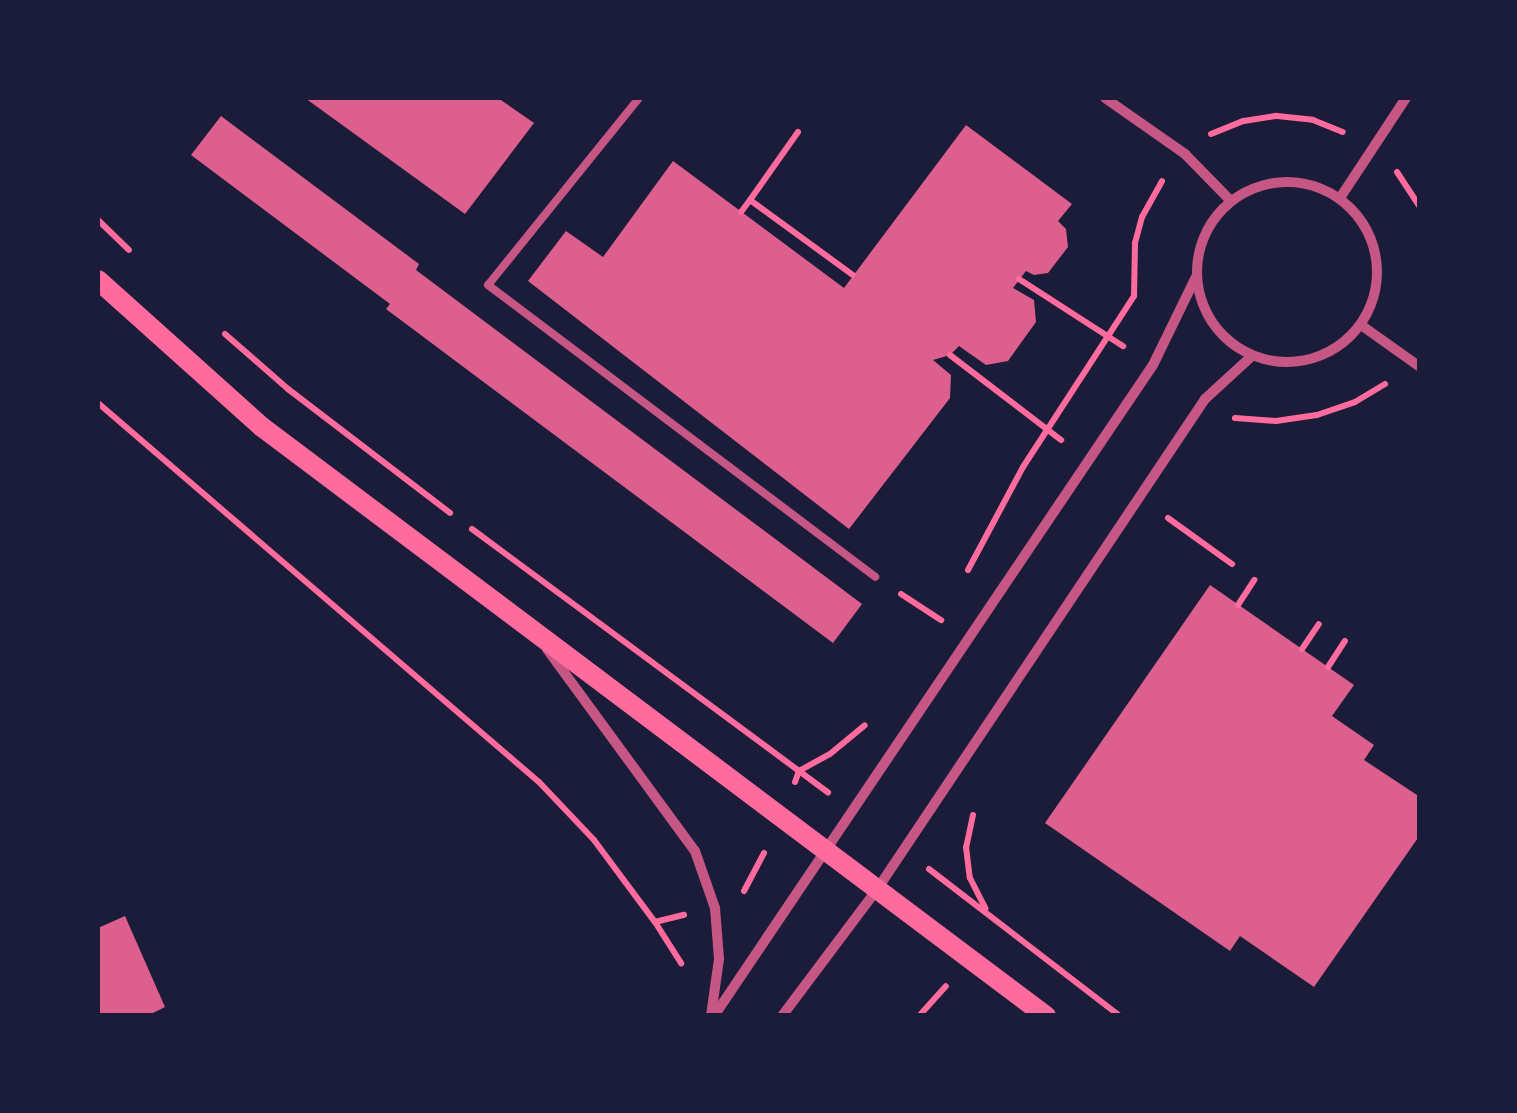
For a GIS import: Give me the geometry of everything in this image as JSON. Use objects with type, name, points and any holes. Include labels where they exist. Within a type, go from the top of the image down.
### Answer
[{"type":"main road","points":[[98,280],[262,426],[1046,1016]]},
{"type":"street","points":[[1105,98],[1185,154],[1230,201]]},
{"type":"street","points":[[1340,198],[1406,98]]},
{"type":"street","points":[[712,1016],[1153,365],[1196,277],[1204,235],[1230,201],[1256,186],[1285,180],[1314,185],[1340,198],[1367,230],[1379,272],[1374,299],[1362,325],[1340,346],[1312,360],[1282,363],[1252,356],[1213,325],[1196,277]]},
{"type":"street","points":[[1362,325],[1420,367]]},
{"type":"street","points":[[782,1016],[878,888],[1205,399],[1252,356]]},
{"type":"street","points":[[534,632],[667,807],[695,852],[716,908],[719,958],[712,1016]]},
{"type":"lane","points":[[639,98],[488,285],[875,577]]},
{"type":"path","points":[[741,212],[798,132]]},
{"type":"path","points":[[750,200],[853,275]]},
{"type":"path","points":[[98,220],[136,256]]},
{"type":"path","points":[[959,586],[1046,430],[1108,336],[1019,279]]},
{"type":"path","points":[[219,329],[288,389],[461,521],[852,811]]},
{"type":"path","points":[[950,355],[1089,460]]},
{"type":"path","points":[[1205,399],[1235,418],[1276,421],[1317,415],[1355,402],[1384,384],[1404,356]]},
{"type":"path","points":[[98,403],[539,782],[594,840],[655,922],[681,960],[683,979]]},
{"type":"path","points":[[1226,432],[1235,418]]},
{"type":"path","points":[[1139,497],[1232,564]]},
{"type":"path","points":[[1156,534],[1177,503]]},
{"type":"path","points":[[875,577],[941,621]]},
{"type":"path","points":[[1238,604],[1254,580]]},
{"type":"path","points":[[931,636],[950,604]]},
{"type":"path","points":[[1302,650],[1319,624]]},
{"type":"path","points":[[1328,667],[1345,641]]},
{"type":"path","points":[[655,922],[739,899],[799,771],[830,754],[869,720]]},
{"type":"path","points":[[978,806],[966,846],[970,878],[985,909]]},
{"type":"path","points":[[903,850],[1120,1016]]},
{"type":"path","points":[[866,1016],[890,1016]]},
{"type":"building","points":[[305,98],[498,98],[534,123],[465,214]]},
{"type":"building","points":[[221,116],[419,264],[416,270],[862,604],[833,643],[386,309],[390,304],[191,155]]},
{"type":"building","points":[[966,125],[1072,204],[1058,221],[1066,229],[1068,247],[1048,273],[1034,275],[1026,271],[1013,288],[1034,300],[1036,322],[1008,361],[986,365],[959,346],[950,355],[933,360],[951,375],[950,398],[849,529],[528,281],[566,231],[603,257],[673,161],[844,288]]},
{"type":"building","points":[[1210,585],[1354,685],[1332,716],[1374,745],[1364,760],[1420,797],[1420,835],[1314,987],[1240,936],[1230,951],[1045,823]]},
{"type":"building","points":[[125,916],[165,1007],[147,1016],[98,1016],[98,928]]}]
